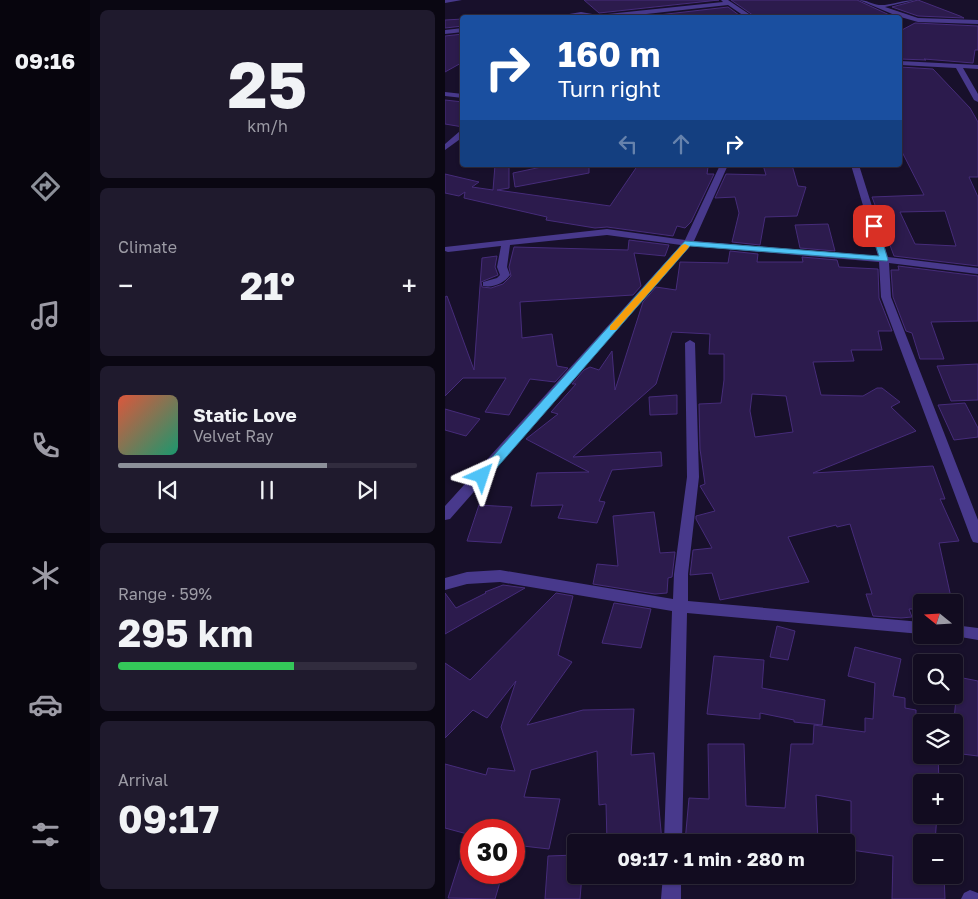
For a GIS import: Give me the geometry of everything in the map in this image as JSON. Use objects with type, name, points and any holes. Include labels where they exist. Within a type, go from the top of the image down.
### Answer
[{"type":"street","points":[[447,2],[459,0]]},
{"type":"street","points":[[862,0],[895,15]]},
{"type":"street","points":[[878,7],[912,0]]},
{"type":"street","points":[[615,15],[727,2],[747,15]]},
{"type":"street","points":[[573,15],[587,15]]},
{"type":"street","points":[[902,17],[918,20],[978,22]]},
{"type":"street","points":[[445,32],[460,30]]},
{"type":"street","points":[[902,63],[978,67]]},
{"type":"street","points":[[958,66],[978,100]]},
{"type":"street","points":[[445,94],[460,96]]},
{"type":"street","points":[[445,148],[460,136]]},
{"type":"street","points":[[445,516],[688,243],[723,167]]},
{"type":"street","points":[[856,167],[884,260],[886,298],[978,538]]},
{"type":"street","points":[[449,249],[607,232],[688,243],[884,260],[978,271]]},
{"type":"street","points":[[487,284],[501,280],[505,275],[502,267],[506,243]]},
{"type":"street","points":[[673,834],[681,574],[693,477],[690,343]]},
{"type":"street","points":[[445,584],[467,578],[500,576],[681,606],[913,627]]},
{"type":"street","points":[[963,632],[978,634]]},
{"type":"street","points":[[671,899],[672,884]]},
{"type":"building","points":[[584,0],[719,0],[599,13]]},
{"type":"building","points":[[731,0],[857,0],[890,15],[753,15]]},
{"type":"building","points":[[918,0],[964,18],[918,16],[892,7]]},
{"type":"building","points":[[728,7],[739,15],[658,15]]},
{"type":"building","points":[[460,19],[460,26],[445,28],[445,20]]},
{"type":"building","points":[[915,23],[978,26],[978,50],[975,50],[973,63],[902,59],[902,30]]},
{"type":"building","points":[[460,34],[460,64],[445,72],[445,36]]},
{"type":"building","points":[[902,67],[933,69],[970,108],[978,122],[978,177],[969,177],[978,197],[978,266],[894,256],[872,197],[924,195],[902,152]],"holes":[[[945,211],[956,246],[915,244],[900,212]]]},
{"type":"building","points":[[445,100],[460,102],[460,126],[445,124]]},
{"type":"building","points":[[495,167],[509,167],[509,188],[497,190],[610,206],[637,167],[708,167],[707,174],[714,174],[691,222],[685,228],[677,226],[673,236],[607,227],[595,228],[546,220],[547,217],[464,198],[465,192],[459,196],[445,193],[445,174],[479,182],[472,187],[493,190]]},
{"type":"building","points":[[542,167],[589,167],[589,173],[515,187],[513,173]]},
{"type":"building","points":[[764,167],[793,167],[798,186],[806,187],[797,216],[765,217],[760,245],[732,242],[739,213],[735,197],[715,198],[726,174],[766,175]]},
{"type":"building","points":[[828,224],[835,251],[800,248],[795,225]]},
{"type":"building","points":[[629,240],[669,245],[665,256],[634,253],[641,286],[633,295],[520,302],[522,338],[552,334],[557,366],[568,368],[555,382],[530,379],[509,415],[485,412],[506,378],[463,378],[445,396],[445,297],[447,296],[474,370],[482,258],[497,256],[495,267],[498,275],[481,282],[482,287],[491,288],[503,284],[511,276],[509,267],[514,247],[628,250]]},
{"type":"building","points":[[730,251],[758,254],[757,262],[803,262],[802,257],[837,260],[839,267],[878,269],[879,298],[892,331],[878,331],[882,350],[851,350],[854,361],[813,362],[821,395],[863,396],[877,388],[882,388],[900,402],[891,407],[916,431],[813,473],[933,466],[945,499],[940,499],[959,541],[939,543],[950,594],[913,594],[913,609],[909,609],[912,617],[873,616],[866,594],[872,594],[850,524],[837,527],[836,525],[788,537],[809,582],[720,600],[712,573],[690,575],[693,550],[712,548],[696,519],[696,516],[715,511],[700,486],[705,484],[700,449],[699,404],[721,403],[724,380],[724,354],[709,354],[710,334],[672,332],[656,384],[573,457],[661,452],[662,466],[612,470],[599,501],[605,502],[597,523],[558,518],[563,505],[531,506],[537,473],[589,472],[526,439],[558,414],[551,412],[576,384],[572,384],[584,370],[590,367],[599,370],[612,351],[615,390],[643,302],[656,287],[676,290],[680,262],[728,263]],"holes":[[[752,394],[786,396],[793,432],[755,437],[750,411]]]},
{"type":"building","points":[[898,266],[978,276],[978,321],[931,322],[944,359],[920,359],[912,333],[906,331],[893,297],[891,270],[899,270]]},
{"type":"building","points":[[978,364],[978,400],[951,401],[937,366]]},
{"type":"building","points":[[677,395],[677,414],[650,415],[649,397]]},
{"type":"building","points":[[965,403],[978,428],[978,437],[954,440],[938,405]]},
{"type":"building","points":[[445,409],[480,419],[466,436],[445,430]]},
{"type":"building","points":[[479,505],[512,507],[501,543],[467,541]]},
{"type":"building","points":[[654,512],[660,553],[675,552],[672,577],[668,578],[667,593],[655,594],[593,584],[597,564],[618,566],[613,516]]},
{"type":"building","points":[[503,585],[525,588],[445,634],[445,593],[456,608],[485,592]]},
{"type":"building","points":[[556,593],[573,596],[558,655],[572,662],[527,725],[583,710],[634,709],[631,755],[654,753],[661,834],[607,834],[606,804],[599,805],[597,751],[531,770],[524,797],[560,799],[549,849],[525,846],[525,819],[460,819],[460,832],[445,828],[445,764],[486,775],[488,768],[515,771],[501,727],[516,681],[487,718],[473,710],[445,738],[445,663],[470,680]]},
{"type":"building","points":[[614,603],[651,609],[641,648],[602,643]]},
{"type":"building","points":[[777,626],[795,631],[788,660],[770,657]]},
{"type":"building","points":[[855,647],[901,659],[893,696],[905,698],[905,708],[916,710],[916,714],[913,714],[913,764],[938,764],[939,774],[913,774],[913,824],[936,824],[936,834],[913,834],[913,884],[944,884],[945,899],[892,899],[893,856],[855,851],[855,834],[851,834],[851,801],[816,795],[818,834],[686,834],[689,798],[709,799],[708,744],[744,744],[746,806],[785,808],[791,744],[813,744],[814,725],[865,732],[865,718],[873,719],[875,683],[848,676]]},
{"type":"building","points":[[714,656],[764,660],[762,688],[825,700],[822,725],[794,722],[794,720],[760,713],[760,719],[707,714]]},
{"type":"building","points":[[963,678],[978,681],[978,756],[963,754],[963,714],[955,714],[955,704],[963,704]]},
{"type":"building","points":[[567,855],[567,884],[581,884],[580,899],[545,899],[548,856]]},
{"type":"building","points":[[460,860],[460,884],[499,884],[495,899],[448,898]]},
{"type":"slow traffic","points":[[613,328],[685,246]]},
{"type":"route","points":[[482,476],[688,243],[884,260],[874,226]]}]
